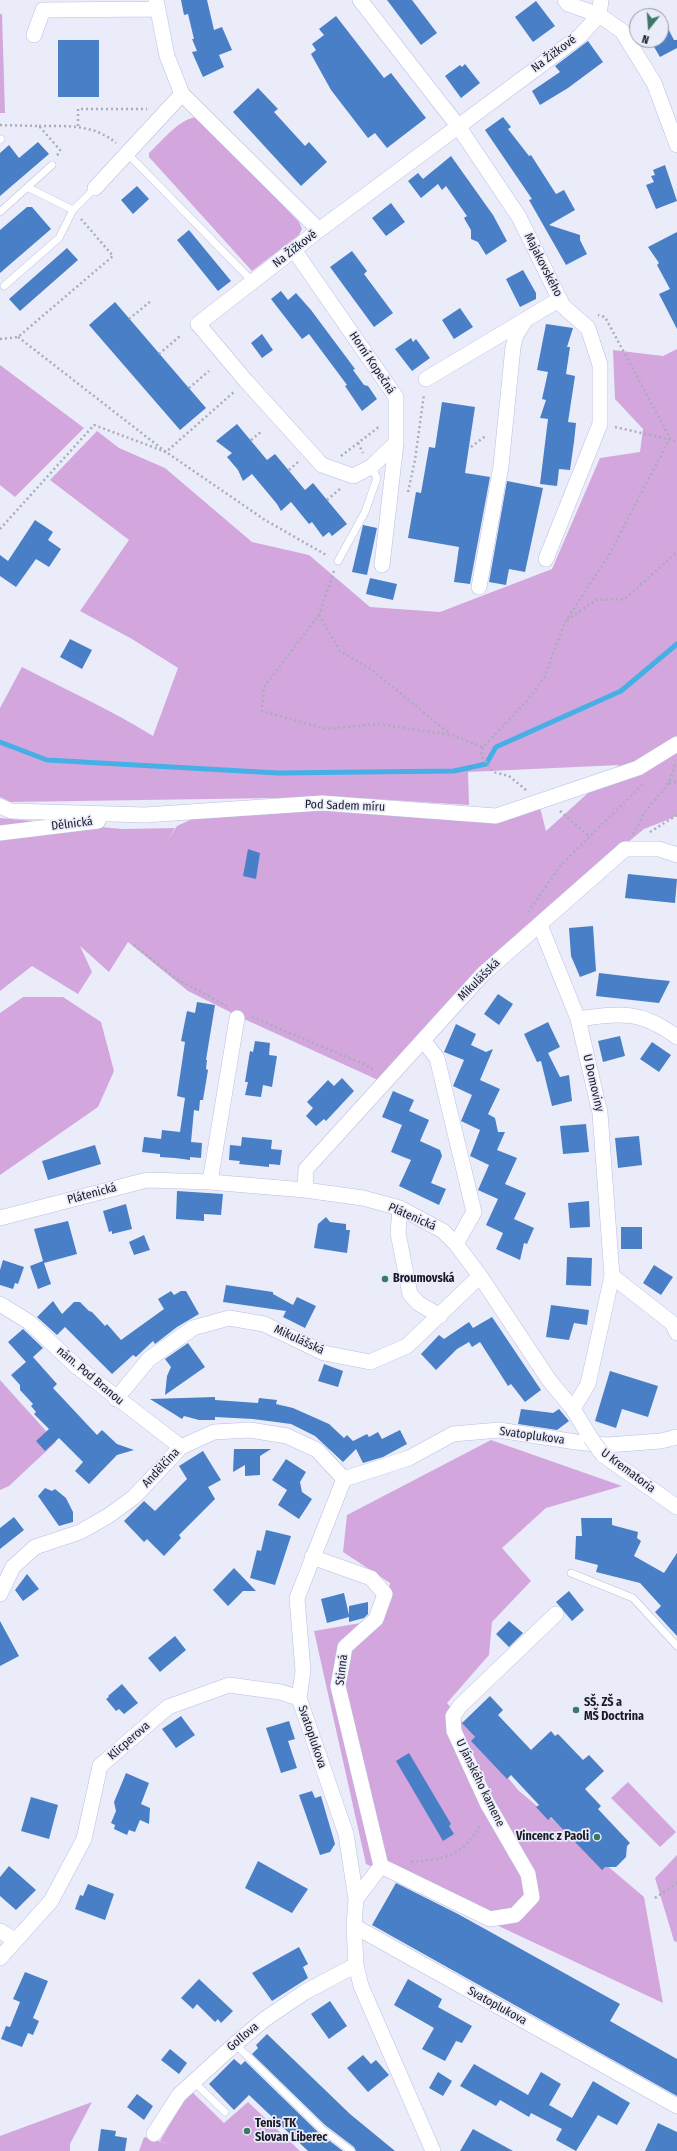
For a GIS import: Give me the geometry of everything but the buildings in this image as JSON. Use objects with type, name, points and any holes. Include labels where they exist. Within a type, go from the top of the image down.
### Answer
[{"type":"street","name":"Majakovského","points":[[360,0],[458,126],[518,218],[564,306],[588,328],[600,365],[600,424],[546,559]]},
{"type":"street","points":[[565,0],[568,4],[598,15],[622,32],[654,83],[677,145]]},
{"type":"street","name":"Na Žižkově","points":[[396,443],[371,467],[353,476],[322,466],[246,381],[198,324],[319,230],[580,36],[598,15],[601,0]]},
{"type":"street","points":[[34,35],[43,10],[157,4],[167,56],[182,94],[319,230]]},
{"type":"street","points":[[95,188],[182,94]]},
{"type":"street","name":"Horní Kopečná","points":[[294,250],[396,397],[396,443],[382,565]]},
{"type":"street","points":[[426,380],[560,299]]},
{"type":"street","points":[[479,587],[501,466],[513,347],[516,335],[526,320]]},
{"type":"street","name":"Pod Sadem míru","points":[[0,806],[11,811],[145,815],[322,803],[496,816],[638,768],[677,744]]},
{"type":"street","name":"Dělnická","points":[[0,833],[145,815]]},
{"type":"street","points":[[540,925],[625,849],[660,850],[677,855]]},
{"type":"street","name":"U Domoviny","points":[[540,925],[578,1019],[600,1113],[612,1276],[588,1384],[573,1409]]},
{"type":"street","name":"Mikulášská","points":[[305,1190],[306,1169],[483,974],[540,925]]},
{"type":"street","points":[[578,1019],[616,1014],[640,1016],[662,1025],[677,1037]]},
{"type":"street","points":[[210,1182],[237,1018]]},
{"type":"street","points":[[423,1040],[437,1058],[474,1212],[456,1244]]},
{"type":"street","name":"Plátenická","points":[[0,1218],[147,1180],[210,1182],[305,1190],[363,1198],[400,1208],[443,1231],[456,1244],[480,1276],[548,1380],[573,1409]]},
{"type":"street","points":[[400,1208],[398,1233],[410,1294],[418,1303],[440,1316]]},
{"type":"street","name":"Mikulášská","points":[[116,1399],[149,1359],[193,1328],[229,1318],[264,1324],[324,1353],[370,1362],[407,1346],[480,1276]]},
{"type":"street","points":[[612,1276],[672,1323],[677,1333]]},
{"type":"street","name":"nám. Pod Branou","points":[[0,1304],[29,1322],[76,1366],[116,1399],[181,1446]]},
{"type":"street","name":"U Krematoria","points":[[573,1409],[590,1437],[603,1454],[677,1507]]},
{"type":"street","name":"Andělčina","points":[[0,1594],[13,1567],[35,1547],[80,1532],[108,1516],[134,1497],[181,1446],[214,1432],[250,1430],[287,1436],[317,1450],[344,1479]]},
{"type":"street","name":"Svatoplukova","points":[[677,1437],[661,1441],[608,1445],[576,1442],[499,1430],[452,1434],[409,1458],[344,1479],[297,1598],[303,1671],[299,1698],[346,1834],[356,1899],[354,1926],[677,2106]]},
{"type":"street","name":"Stinná","points":[[312,1557],[371,1578],[386,1594],[376,1619],[345,1648],[338,1686],[381,1866]]},
{"type":"street","name":"U Jánského kamene","points":[[381,1866],[490,1919],[515,1915],[532,1897],[528,1874],[487,1803],[454,1731],[453,1716],[460,1706],[556,1614]]},
{"type":"street","name":"Klicperova","points":[[0,1958],[51,1901],[84,1838],[100,1766],[168,1707],[229,1686],[280,1692],[299,1698]]},
{"type":"street","points":[[356,1899],[381,1866]]},
{"type":"street","points":[[354,1926],[356,1965],[361,1986],[428,2149]]},
{"type":"street","points":[[0,1931],[15,1940]]},
{"type":"street","name":"Gollova","points":[[154,2134],[179,2095],[234,2044],[265,2018],[305,1992],[356,1965]]},
{"type":"lane","points":[[128,154],[253,282]]},
{"type":"lane","points":[[0,212],[29,188],[52,165]]},
{"type":"lane","points":[[29,188],[73,210]]},
{"type":"lane","points":[[4,286],[60,238],[73,210],[95,188]]},
{"type":"lane","points":[[338,561],[365,512],[377,478],[371,467]]},
{"type":"lane","points":[[571,1573],[633,1598],[677,1646]]},
{"type":"lane","points":[[234,2044],[322,2129],[351,2151]]},
{"type":"lane","points":[[193,2081],[225,2112]]},
{"type":"path","points":[[78,126],[78,110],[151,109],[165,113]]},
{"type":"path","points":[[0,125],[78,126],[107,135],[128,154]]},
{"type":"path","points":[[39,126],[60,150]]},
{"type":"path","points":[[0,339],[18,337],[113,256],[73,210]]},
{"type":"path","points":[[129,319],[151,301]]},
{"type":"path","points":[[591,313],[605,317],[670,438]]},
{"type":"path","points":[[159,354],[180,336]]},
{"type":"path","points":[[18,337],[166,452],[265,520],[338,561],[319,615],[264,687],[262,711],[326,729],[378,724],[451,735],[483,747]]},
{"type":"path","points":[[189,388],[209,371]]},
{"type":"path","points":[[406,498],[415,460],[426,380]]},
{"type":"path","points":[[166,452],[246,381]]},
{"type":"path","points":[[326,467],[396,414]]},
{"type":"path","points":[[600,424],[670,438],[677,441]]},
{"type":"path","points":[[0,529],[94,425],[166,452]]},
{"type":"path","points":[[251,440],[262,431]]},
{"type":"path","points":[[590,837],[547,799],[526,790],[509,776],[494,772],[481,755],[483,747],[528,701],[544,678],[565,622],[609,555],[670,438]]},
{"type":"path","points":[[289,470],[303,458]]},
{"type":"path","points":[[327,500],[344,485]]},
{"type":"path","points":[[565,622],[596,600],[625,599],[677,552]]},
{"type":"path","points":[[319,615],[340,651],[372,670],[451,735]]},
{"type":"path","points":[[625,849],[645,812],[669,783],[677,757]]},
{"type":"path","points":[[669,783],[677,782]]},
{"type":"path","points":[[527,913],[561,865],[644,783]]},
{"type":"path","points":[[406,1863],[445,1859],[460,1851],[474,1837],[484,1820],[487,1803]]},
{"type":"path","points":[[655,1898],[677,1883]]},
{"type":"shaded area","points":[[0,14],[2,14],[5,113],[0,113]]},
{"type":"shaded area","points":[[195,117],[299,222],[302,229],[299,235],[252,271],[149,157],[149,153],[170,132],[188,119]]},
{"type":"shaded area","points":[[677,349],[677,816],[644,829],[555,902],[378,1080],[244,1019],[188,991],[128,942],[109,972],[80,946],[92,972],[78,994],[32,966],[0,991],[0,818],[123,829],[175,828],[167,841],[177,826],[192,819],[322,807],[419,817],[539,804],[546,831],[619,765],[468,772],[469,805],[341,797],[11,802],[0,797],[0,708],[22,667],[137,726],[153,736],[178,668],[132,639],[80,611],[129,540],[50,480],[97,431],[119,448],[165,468],[252,542],[309,555],[370,607],[440,612],[552,569],[600,458],[640,452],[643,429],[615,399],[613,350],[663,356]]},
{"type":"shaded area","points":[[0,365],[84,428],[15,497],[0,485]]},
{"type":"shaded area","points":[[23,997],[63,997],[101,1022],[114,1071],[98,1107],[0,1175],[0,1013]]},
{"type":"shaded area","points":[[0,1380],[56,1442],[9,1486],[0,1490]]},
{"type":"shaded area","points":[[491,1440],[622,1486],[546,1508],[502,1548],[531,1581],[492,1622],[489,1655],[447,1703],[518,1790],[644,1897],[663,2003],[366,1864],[314,1631],[384,1619],[390,1583],[343,1552],[347,1515]]},
{"type":"shaded area","points":[[628,1782],[676,1832],[660,1847],[611,1798]]},
{"type":"shaded area","points":[[677,1855],[677,1942],[674,1941],[655,1878]]},
{"type":"shaded area","points":[[190,2090],[224,2123],[248,2102],[300,2151],[139,2151],[144,2137],[169,2144],[160,2141]]},
{"type":"shaded area","points":[[92,2102],[70,2144],[70,2151],[0,2151],[0,2136]]},
{"type":"waterway","points":[[0,742],[47,760],[278,773],[454,771],[486,764],[496,747],[621,691],[677,644]]},
{"type":"place","name":"Broumovská","points":[[385,1279]]},
{"type":"place","name":"SŠ, ZŠ a MŠ Doctrina","points":[[576,1710]]},
{"type":"place","name":"Vincenc z Paoli","points":[[597,1837]]},
{"type":"place","name":"Tenis TK Slovan Liberec","points":[[247,2131]]}]
